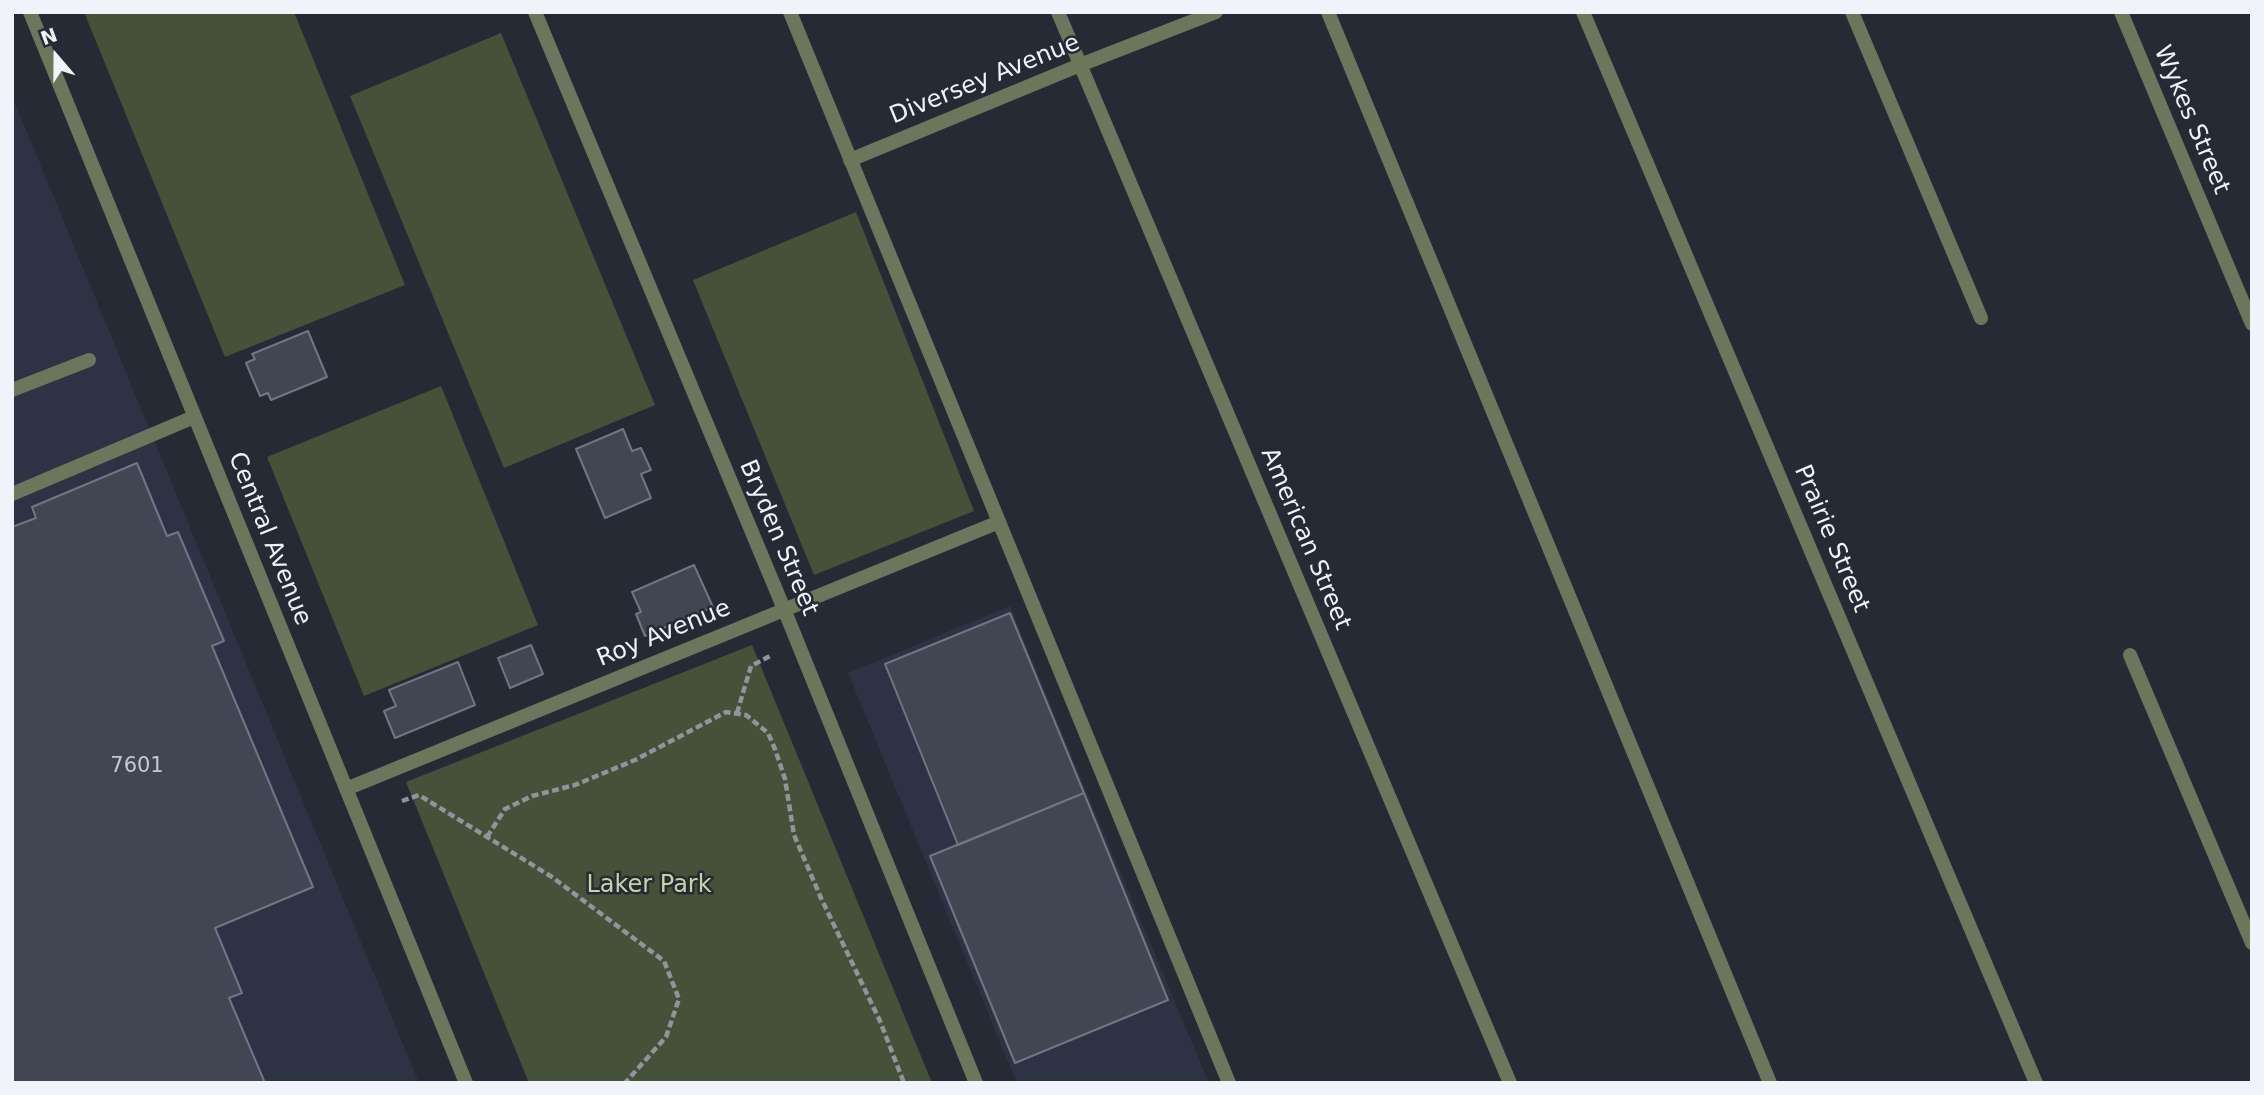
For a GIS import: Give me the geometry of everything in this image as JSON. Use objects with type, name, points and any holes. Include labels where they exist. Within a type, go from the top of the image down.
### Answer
[{"type":"street","name":"Central Avenue","points":[[30,12],[466,1083]]},
{"type":"street","name":"Bryden Street","points":[[535,12],[784,609],[976,1083]]},
{"type":"street","points":[[790,12],[1229,1083]]},
{"type":"street","name":"American Street","points":[[1058,12],[1510,1083]]},
{"type":"street","name":"Diversey Avenue","points":[[850,160],[1216,12]]},
{"type":"street","points":[[1328,12],[1770,1083]]},
{"type":"street","name":"Prairie Street","points":[[1583,12],[2036,1083]]},
{"type":"street","points":[[1852,12],[1981,318]]},
{"type":"street","name":"Wykes Street","points":[[2121,12],[2252,324]]},
{"type":"street","points":[[12,390],[89,360]]},
{"type":"street","points":[[12,494],[194,417]]},
{"type":"street","name":"Roy Avenue","points":[[346,789],[999,522]]},
{"type":"street","points":[[2130,655],[2252,943]]},
{"type":"path","points":[[737,713],[751,666],[770,656]]},
{"type":"path","points":[[487,837],[505,809],[575,785],[635,760],[726,712],[746,715],[768,733],[775,749],[785,779],[794,835],[880,1021],[904,1083]]},
{"type":"path","points":[[402,801],[419,795],[552,877],[664,961],[679,999],[666,1037],[627,1082]]},
{"type":"shaded area","points":[[12,97],[20,115],[419,1083],[12,1083]]},
{"type":"shaded area","points":[[1010,606],[1209,1083],[1017,1083],[848,673]]},
{"type":"green space","points":[[84,12],[294,12],[405,285],[225,357]]},
{"type":"green space","points":[[501,33],[655,405],[504,468],[350,96]]},
{"type":"green space","points":[[856,212],[974,511],[814,575],[693,280]]},
{"type":"green space","points":[[441,386],[538,625],[364,696],[267,457]]},
{"type":"green space","name":"Laker Park","points":[[752,645],[932,1083],[529,1083],[406,782]]},
{"type":"building","points":[[308,331],[327,377],[271,400],[268,393],[260,396],[246,363],[255,359],[252,354]]},
{"type":"building","points":[[623,429],[632,451],[641,448],[651,470],[641,474],[651,498],[605,518],[576,449]]},
{"type":"building","points":[[137,463],[167,536],[178,532],[224,641],[212,646],[313,887],[215,928],[242,993],[229,998],[265,1083],[12,1083],[12,527],[36,518],[32,507]]},
{"type":"building","points":[[694,565],[713,607],[645,636],[636,614],[641,612],[632,592]]},
{"type":"building","points":[[1010,613],[1084,793],[958,845],[885,664]]},
{"type":"building","points":[[531,645],[543,674],[510,688],[498,658]]},
{"type":"building","points":[[458,662],[475,705],[395,738],[384,711],[396,706],[389,690]]},
{"type":"building","points":[[1084,793],[1168,1000],[1015,1063],[930,856]]}]
